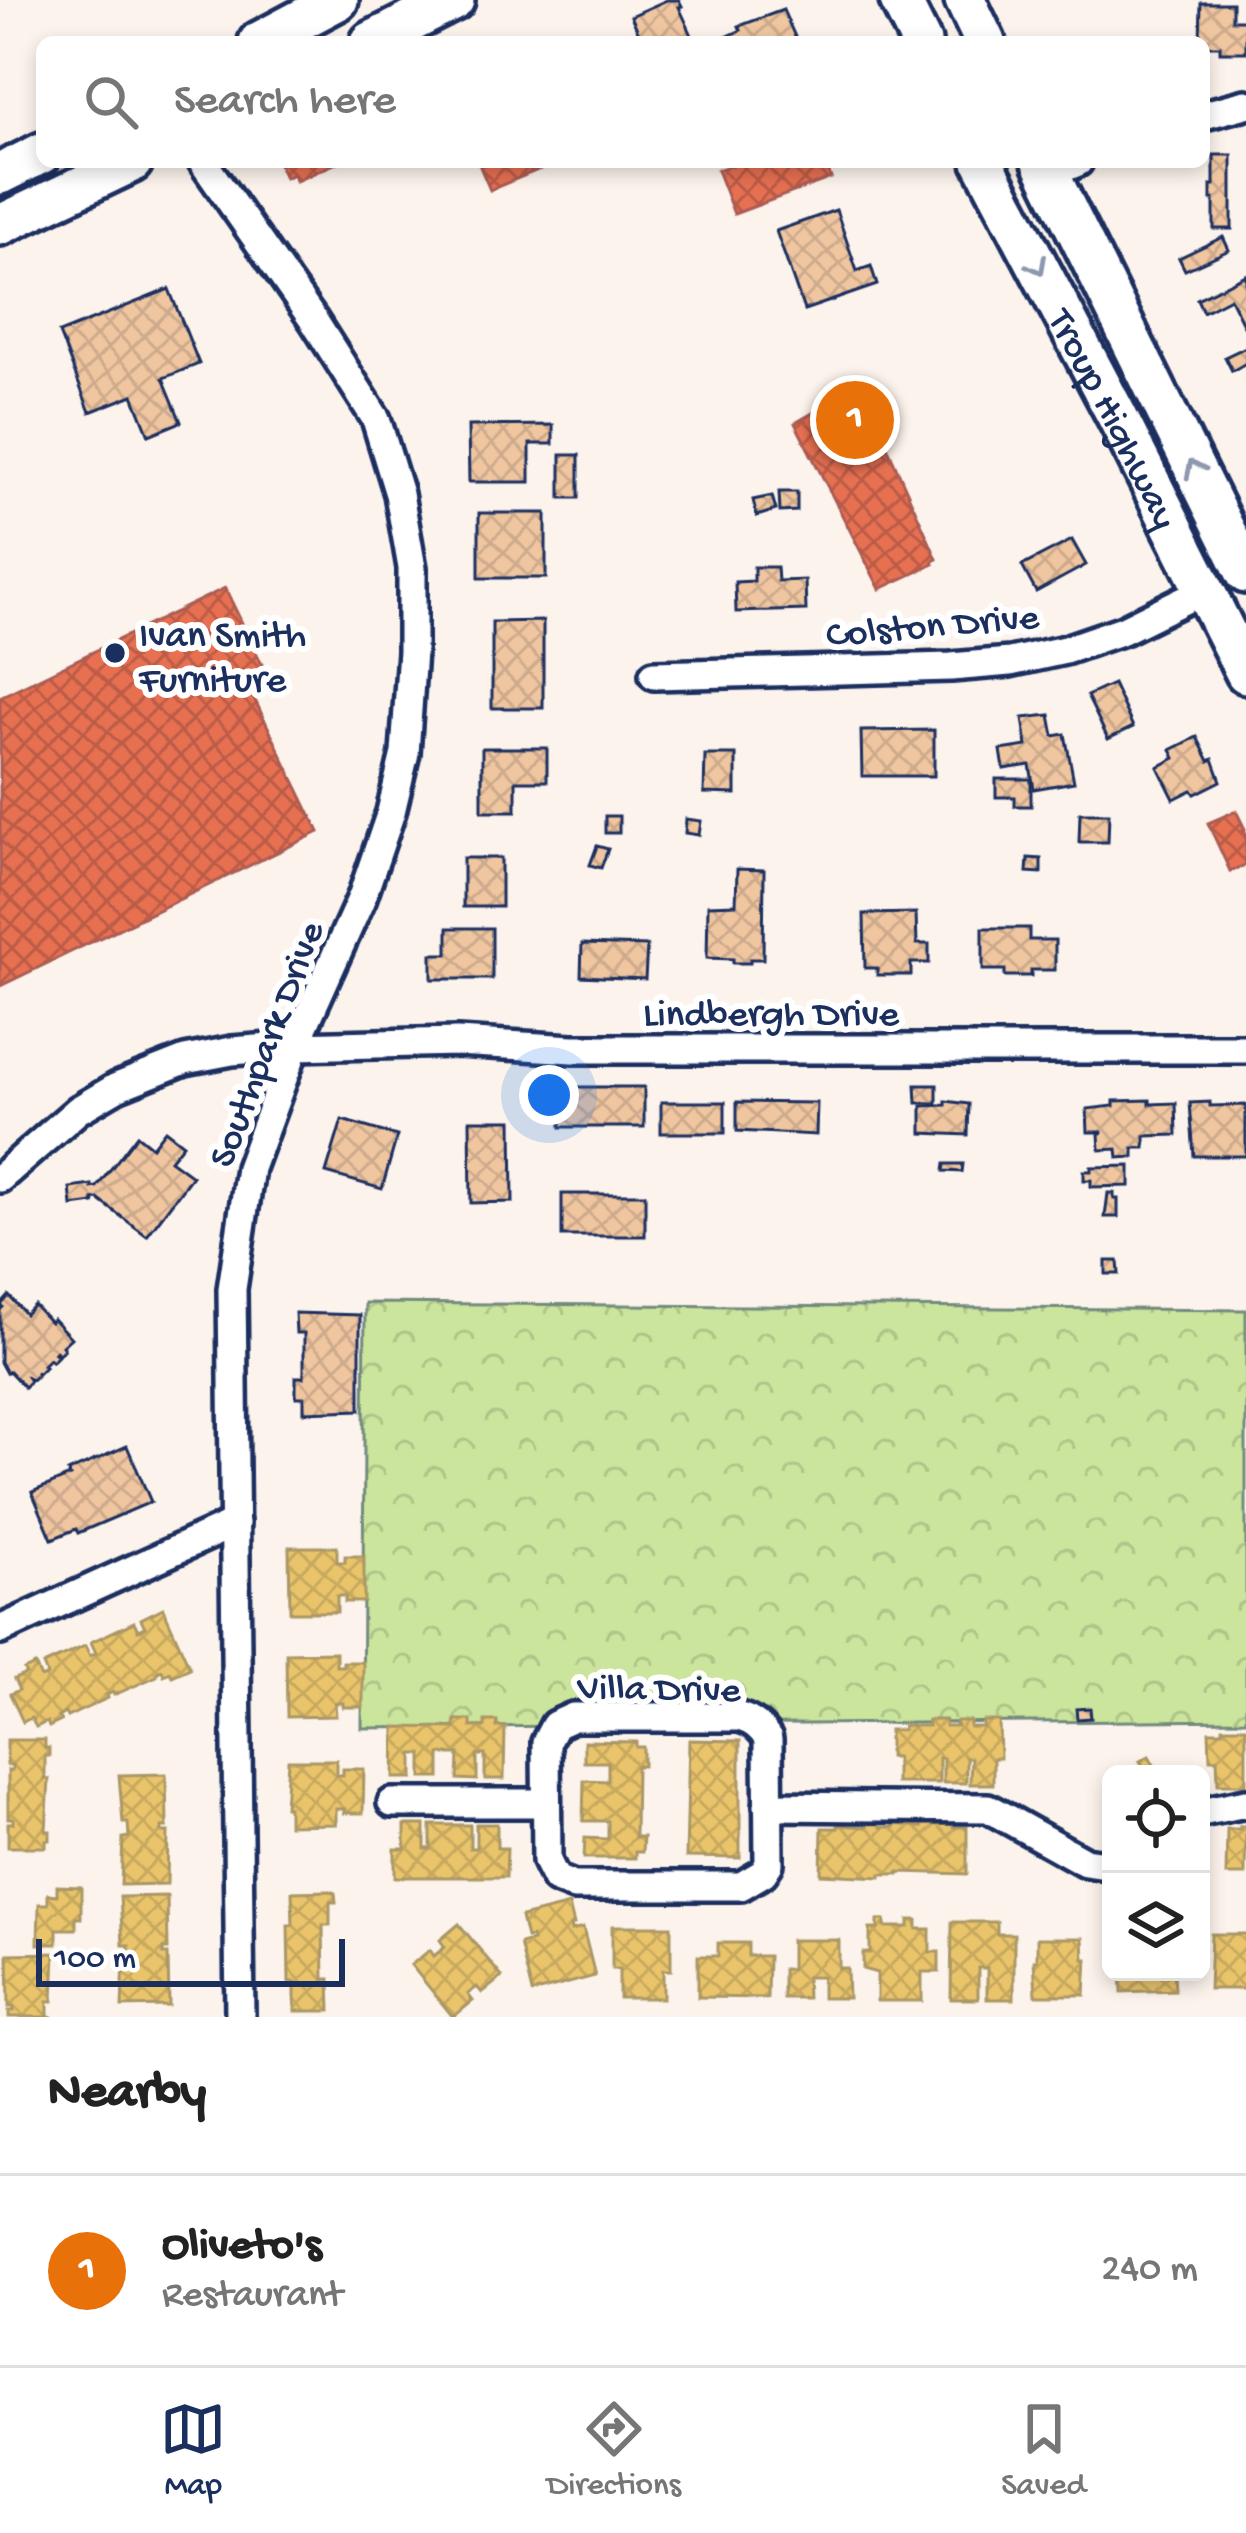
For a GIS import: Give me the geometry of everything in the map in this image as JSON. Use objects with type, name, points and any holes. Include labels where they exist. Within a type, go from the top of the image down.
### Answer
[{"type":"highway","points":[[270,36],[338,0]]},
{"type":"highway","points":[[383,36],[454,0]]},
{"type":"highway","points":[[900,0],[918,36]]},
{"type":"highway","points":[[964,0],[982,36]]},
{"type":"highway","points":[[0,174],[36,156]]},
{"type":"highway","points":[[0,225],[119,168]]},
{"type":"highway","name":"Troup Highway","points":[[986,168],[1246,674]]},
{"type":"highway","name":"Troup Highway","points":[[1058,168],[1246,573]]},
{"type":"street","points":[[1210,113],[1246,104]]},
{"type":"street","name":"Southpark Drive","points":[[207,168],[376,418],[399,494],[412,568],[406,753],[362,897],[295,1046],[250,1168],[232,1288],[240,2017]]},
{"type":"street","name":"Colston Drive","points":[[654,675],[951,668],[1010,662],[1065,650],[1123,629],[1204,590]]},
{"type":"street","name":"Lindbergh Drive","points":[[0,1178],[78,1110],[141,1075],[207,1054],[295,1046],[457,1042],[573,1049],[1246,1048]]},
{"type":"street","points":[[0,1630],[235,1523]]},
{"type":"street","name":"Villa Drive","points":[[740,1717],[763,1730],[768,1739],[769,1864],[764,1873],[741,1886],[574,1886],[556,1879],[547,1861],[546,1803],[546,1742],[564,1719],[740,1717]]},
{"type":"street","points":[[392,1803],[546,1803]]},
{"type":"street","points":[[1210,1810],[1246,1803]]},
{"type":"street","points":[[768,1806],[988,1808],[1085,1862],[1102,1864]]},
{"type":"green space","points":[[365,1303],[1246,1310],[1246,1720],[362,1728]]},
{"type":"building: Homes","points":[[289,1547],[337,1547],[337,1562],[345,1562],[345,1556],[364,1556],[364,1602],[345,1602],[345,1596],[337,1596],[337,1612],[290,1612]]},
{"type":"building: Homes","points":[[163,1608],[190,1668],[172,1676],[162,1670],[67,1717],[65,1713],[49,1727],[47,1722],[36,1727],[31,1718],[23,1722],[10,1694],[19,1690],[14,1679],[26,1674],[24,1670],[35,1665],[41,1678],[47,1675],[43,1665],[85,1646],[90,1656],[96,1653],[91,1642],[134,1622],[138,1630],[145,1627],[141,1619]]},
{"type":"building: Homes","points":[[336,1652],[336,1666],[363,1662],[363,1707],[335,1703],[336,1716],[287,1717],[286,1653]]},
{"type":"building: Homes","points":[[455,1720],[471,1720],[471,1727],[497,1721],[497,1727],[505,1727],[504,1779],[485,1779],[485,1755],[477,1755],[477,1780],[458,1779],[459,1754],[440,1754],[440,1778],[422,1778],[422,1754],[413,1754],[413,1778],[394,1778],[395,1727],[455,1728]]},
{"type":"building: Homes","points":[[928,1720],[945,1720],[945,1726],[970,1721],[970,1727],[999,1721],[1000,1758],[993,1758],[993,1784],[970,1784],[971,1758],[966,1758],[966,1783],[943,1783],[943,1758],[939,1758],[939,1783],[896,1783],[889,1730],[928,1726]]},
{"type":"building: Homes","points":[[1223,1727],[1246,1727],[1246,1784],[1218,1784],[1217,1759],[1210,1759],[1209,1731],[1223,1731]]},
{"type":"building: Homes","points":[[7,1740],[45,1740],[49,1748],[45,1779],[49,1779],[46,1831],[50,1831],[50,1840],[46,1847],[8,1847],[8,1823],[13,1818],[8,1818],[8,1770],[12,1765],[7,1765]]},
{"type":"building: Homes","points":[[689,1740],[740,1741],[740,1858],[686,1857]]},
{"type":"building: Homes","points":[[584,1741],[636,1742],[636,1747],[643,1747],[643,1766],[636,1766],[635,1837],[643,1837],[642,1852],[635,1852],[635,1858],[584,1858],[585,1838],[608,1839],[608,1821],[583,1821],[584,1780],[608,1781],[608,1762],[584,1762]]},
{"type":"building: Homes","points":[[288,1760],[336,1760],[336,1775],[343,1775],[343,1769],[364,1769],[363,1813],[336,1809],[336,1824],[288,1825]]},
{"type":"building: Homes","points":[[166,1774],[167,1827],[162,1832],[168,1832],[167,1884],[121,1885],[123,1838],[129,1837],[128,1823],[123,1823],[119,1775]]},
{"type":"building: Homes","points":[[476,1824],[497,1824],[497,1848],[507,1848],[506,1877],[395,1877],[395,1849],[405,1849],[405,1825],[425,1825],[425,1849],[431,1849],[431,1825],[470,1825],[470,1848],[476,1848]]},
{"type":"building: Homes","points":[[866,1824],[967,1827],[967,1874],[821,1874],[822,1828]]},
{"type":"building: Homes","points":[[1246,1826],[1245,1875],[1226,1875],[1227,1829]]},
{"type":"building: Homes","points":[[57,1886],[81,1887],[81,1918],[76,1918],[76,1929],[57,1929],[57,1944],[38,1944],[39,1904],[48,1904],[48,1894],[57,1895]]},
{"type":"building: Homes","points":[[330,1891],[336,1902],[330,1902],[330,1925],[323,1925],[324,1979],[330,1979],[331,2011],[295,2011],[295,1982],[289,1982],[292,1892]]},
{"type":"building: Homes","points":[[167,1896],[168,1949],[163,1954],[168,1954],[169,2006],[122,2007],[129,1945],[123,1945],[120,1897]]},
{"type":"building: Homes","points":[[569,1905],[571,1931],[583,1928],[595,1976],[532,1993],[520,1944],[532,1941],[526,1938],[521,1917]]},
{"type":"building: Homes","points":[[878,1920],[885,1920],[885,1927],[909,1927],[909,1920],[917,1920],[917,1929],[930,1929],[930,1952],[939,1952],[939,1972],[922,1972],[922,2001],[877,2001],[877,1973],[863,1969],[863,1953],[870,1953],[870,1929],[878,1929]]},
{"type":"building: Homes","points":[[952,1922],[997,1922],[997,1934],[1014,1934],[1014,1999],[987,1999],[987,1968],[978,1968],[978,1999],[951,1999]]},
{"type":"building: Homes","points":[[459,1924],[502,1977],[482,1993],[477,1987],[468,1994],[473,2001],[453,2017],[411,1965],[430,1950],[434,1956],[445,1947],[440,1940]]},
{"type":"building: Homes","points":[[612,1926],[671,1926],[671,1970],[663,1970],[663,1998],[619,1998],[619,1969],[612,1969]]},
{"type":"building: Homes","points":[[1211,1934],[1246,1934],[1246,1989],[1209,1989]]},
{"type":"building: Homes","points":[[1037,1938],[1083,1938],[1085,1995],[1036,1995]]},
{"type":"building: Homes","points":[[791,1940],[839,1940],[839,1968],[847,1968],[848,1998],[822,1998],[822,1977],[806,1977],[807,1998],[783,1998],[783,1969],[791,1969]]},
{"type":"building: Homes","points":[[718,1943],[748,1943],[748,1956],[768,1956],[767,1998],[698,1997],[698,1956],[718,1956]]},
{"type":"building: Homes","points":[[55,1953],[53,2001],[48,2001],[48,2016],[53,2017],[9,2017],[14,2007],[9,2007],[8,1954]]},
{"type":"building: Homes","points":[[1121,1981],[1174,1981],[1175,1990],[1122,1992]]},
{"type":"building: Shops","points":[[281,168],[325,168],[296,181],[293,174],[285,178]]},
{"type":"building: Shops","points":[[481,168],[543,168],[490,190]]},
{"type":"building: Shops","points":[[827,168],[831,178],[734,214],[717,170]]},
{"type":"building: Shops","points":[[855,392],[868,416],[881,409],[892,431],[882,435],[937,559],[880,589],[795,423]]},
{"type":"building: Shops","points":[[225,588],[271,683],[251,692],[319,832],[0,986],[0,697]]},
{"type":"building: Shops","points":[[1236,811],[1246,833],[1246,865],[1230,871],[1208,823]]},
{"type":"building: Other","points":[[667,0],[679,0],[692,36],[640,36],[631,16]]},
{"type":"building: Other","points":[[1201,3],[1232,3],[1232,20],[1246,20],[1246,52],[1220,52],[1220,46],[1210,46],[1210,36],[1200,36]]},
{"type":"building: Other","points":[[783,10],[795,36],[728,36],[741,30],[739,26]]},
{"type":"building: Other","points":[[1214,155],[1232,155],[1232,229],[1214,229]]},
{"type":"building: Other","points":[[836,210],[857,271],[871,266],[877,285],[804,310],[776,231]]},
{"type":"building: Other","points":[[1223,237],[1229,250],[1185,270],[1179,258]]},
{"type":"building: Other","points":[[1246,275],[1246,330],[1230,298],[1203,312],[1197,299]]},
{"type":"building: Other","points":[[169,289],[199,364],[163,378],[181,422],[149,435],[133,395],[90,412],[59,333]]},
{"type":"building: Other","points":[[1246,347],[1246,363],[1232,371],[1225,357]]},
{"type":"building: Other","points":[[553,425],[553,444],[530,444],[530,482],[469,482],[468,426]]},
{"type":"building: Other","points":[[561,455],[579,455],[579,498],[561,498]]},
{"type":"building: Other","points":[[779,492],[797,492],[797,511],[780,512]]},
{"type":"building: Other","points":[[772,496],[776,510],[757,516],[753,500]]},
{"type":"building: Other","points":[[479,513],[546,513],[546,578],[479,578]]},
{"type":"building: Other","points":[[1072,540],[1086,565],[1036,592],[1022,566]]},
{"type":"building: Other","points":[[754,567],[777,567],[778,581],[805,580],[806,610],[736,612],[735,582],[754,581]]},
{"type":"building: Other","points":[[543,621],[543,708],[492,708],[492,622]]},
{"type":"building: Other","points":[[1113,684],[1133,727],[1108,739],[1087,696]]},
{"type":"building: Other","points":[[1050,715],[1054,736],[1065,734],[1074,782],[1034,789],[1030,765],[1004,769],[1001,750],[1027,746],[1023,718]]},
{"type":"building: Other","points":[[934,730],[934,776],[862,776],[861,731]]},
{"type":"building: Other","points":[[1197,737],[1221,781],[1174,799],[1158,767],[1175,758],[1171,750]]},
{"type":"building: Other","points":[[482,748],[547,748],[547,781],[516,781],[516,811],[482,811]]},
{"type":"building: Other","points":[[705,755],[736,755],[736,794],[704,793]]},
{"type":"building: Other","points":[[996,779],[1031,779],[1031,806],[1015,806],[1015,797],[996,797]]},
{"type":"building: Other","points":[[1080,813],[1109,813],[1108,842],[1079,842]]},
{"type":"building: Other","points":[[605,816],[619,816],[619,833],[605,833]]},
{"type":"building: Other","points":[[686,819],[701,821],[699,835],[685,833]]},
{"type":"building: Other","points":[[597,846],[608,849],[601,868],[590,865]]},
{"type":"building: Other","points":[[463,858],[501,858],[501,907],[463,907]]},
{"type":"building: Other","points":[[1028,858],[1041,859],[1041,873],[1027,872]]},
{"type":"building: Other","points":[[737,869],[764,870],[763,959],[750,959],[750,963],[707,958],[708,905],[736,904]]},
{"type":"building: Other","points":[[916,913],[917,944],[929,944],[929,963],[911,963],[911,975],[877,975],[877,968],[865,968],[864,914]]},
{"type":"building: Other","points":[[448,928],[492,928],[492,979],[432,979],[432,954],[448,954]]},
{"type":"building: Other","points":[[983,928],[1029,928],[1029,940],[1055,940],[1055,970],[1005,976],[1005,970],[983,970]]},
{"type":"building: Other","points":[[582,944],[647,946],[645,979],[581,976]]},
{"type":"building: Other","points":[[916,1085],[937,1085],[937,1103],[917,1103]]},
{"type":"building: Other","points":[[561,1087],[644,1087],[644,1127],[561,1127]]},
{"type":"building: Other","points":[[1150,1100],[1150,1104],[1176,1103],[1177,1135],[1145,1136],[1145,1148],[1134,1148],[1134,1157],[1118,1158],[1117,1149],[1100,1150],[1099,1134],[1103,1132],[1088,1132],[1087,1109],[1114,1106],[1114,1101]]},
{"type":"building: Other","points":[[946,1101],[969,1104],[968,1135],[922,1133],[922,1106],[946,1105]]},
{"type":"building: Other","points":[[661,1102],[725,1102],[725,1133],[661,1133]]},
{"type":"building: Other","points":[[737,1102],[817,1103],[816,1135],[737,1131]]},
{"type":"building: Other","points":[[1210,1102],[1210,1106],[1246,1105],[1246,1156],[1194,1156],[1190,1103]]},
{"type":"building: Other","points":[[342,1120],[397,1136],[382,1189],[326,1173]]},
{"type":"building: Other","points":[[470,1120],[512,1120],[513,1202],[471,1203]]},
{"type":"building: Other","points":[[165,1130],[183,1144],[170,1160],[192,1176],[147,1236],[98,1199],[72,1206],[70,1188],[97,1187],[137,1135],[152,1147]]},
{"type":"building: Other","points":[[945,1164],[963,1164],[962,1172],[944,1171]]},
{"type":"building: Other","points":[[1130,1166],[1130,1186],[1091,1187],[1091,1180],[1084,1180],[1084,1171],[1091,1167]]},
{"type":"building: Other","points":[[1108,1193],[1118,1199],[1118,1217],[1105,1217]]},
{"type":"building: Other","points":[[562,1194],[645,1194],[645,1236],[562,1236]]},
{"type":"building: Other","points":[[1106,1261],[1118,1261],[1119,1274],[1106,1274]]},
{"type":"building: Other","points":[[9,1296],[25,1314],[34,1305],[71,1338],[24,1387],[0,1362],[0,1310]]},
{"type":"building: Other","points":[[295,1313],[360,1315],[360,1410],[304,1412],[304,1397],[296,1397],[296,1377],[304,1377],[304,1333],[296,1333]]},
{"type":"building: Other","points":[[127,1446],[151,1502],[52,1539],[32,1492]]},
{"type":"building: Other","points":[[1090,1708],[1091,1718],[1077,1719],[1076,1709]]},
{"type":"place","name":"Oliveto's","points":[[855,420]]},
{"type":"place","name":"Ivan Smith Furniture","points":[[115,653]]}]
